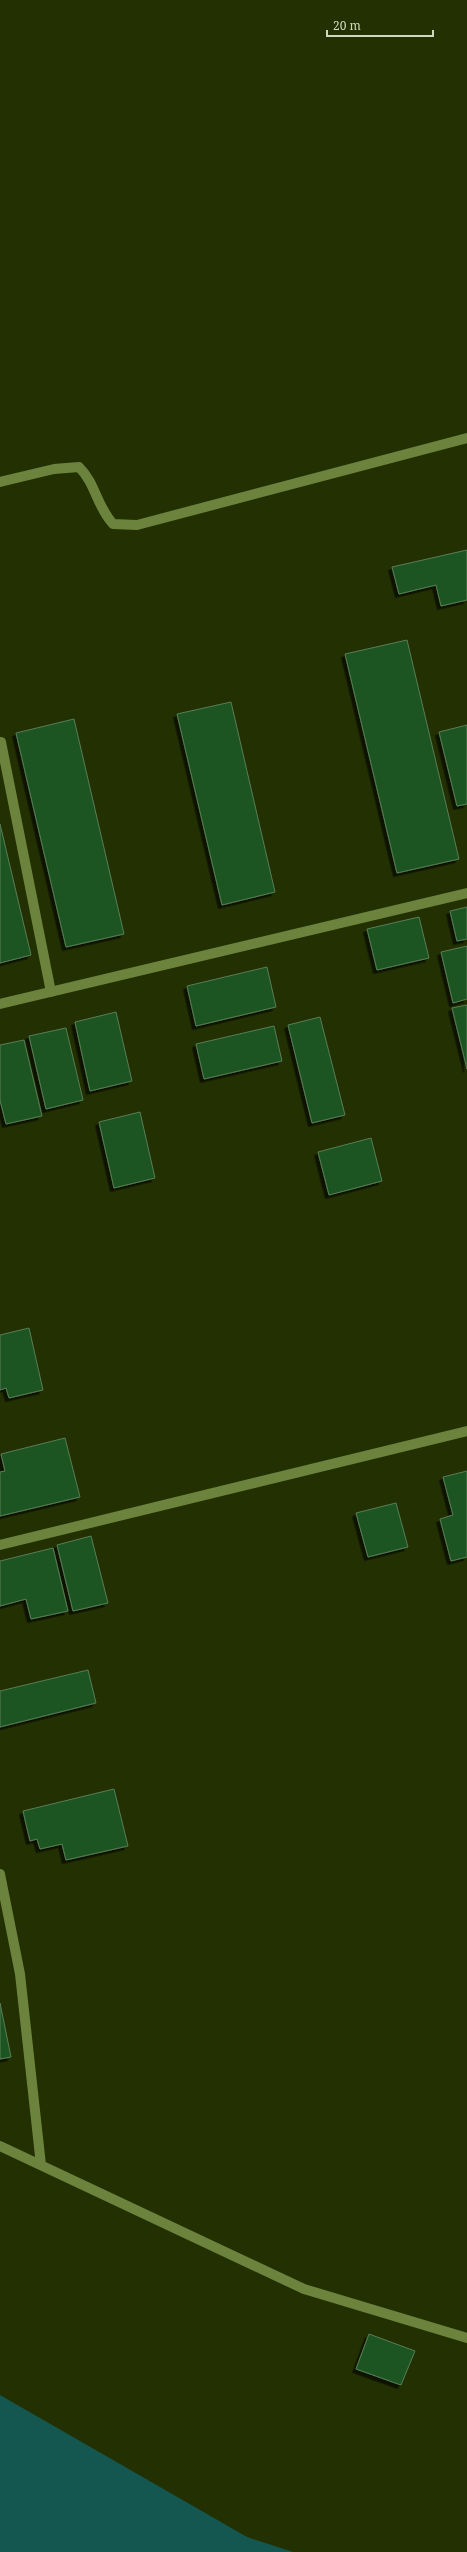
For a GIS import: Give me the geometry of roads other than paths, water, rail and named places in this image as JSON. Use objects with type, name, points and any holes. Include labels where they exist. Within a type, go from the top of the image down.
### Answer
[{"type":"street","points":[[0,482],[54,469],[79,467],[89,477],[101,510],[113,524],[137,525],[467,438]]},
{"type":"street","points":[[1,742],[51,992]]},
{"type":"street","points":[[0,1004],[467,893]]},
{"type":"street","points":[[0,1545],[467,1431]]},
{"type":"street","points":[[0,1874],[20,1974],[41,2165]]},
{"type":"street","points":[[0,2146],[304,2289],[467,2338]]},
{"type":"water","points":[[0,2395],[247,2537],[293,2552],[0,2552]]}]
